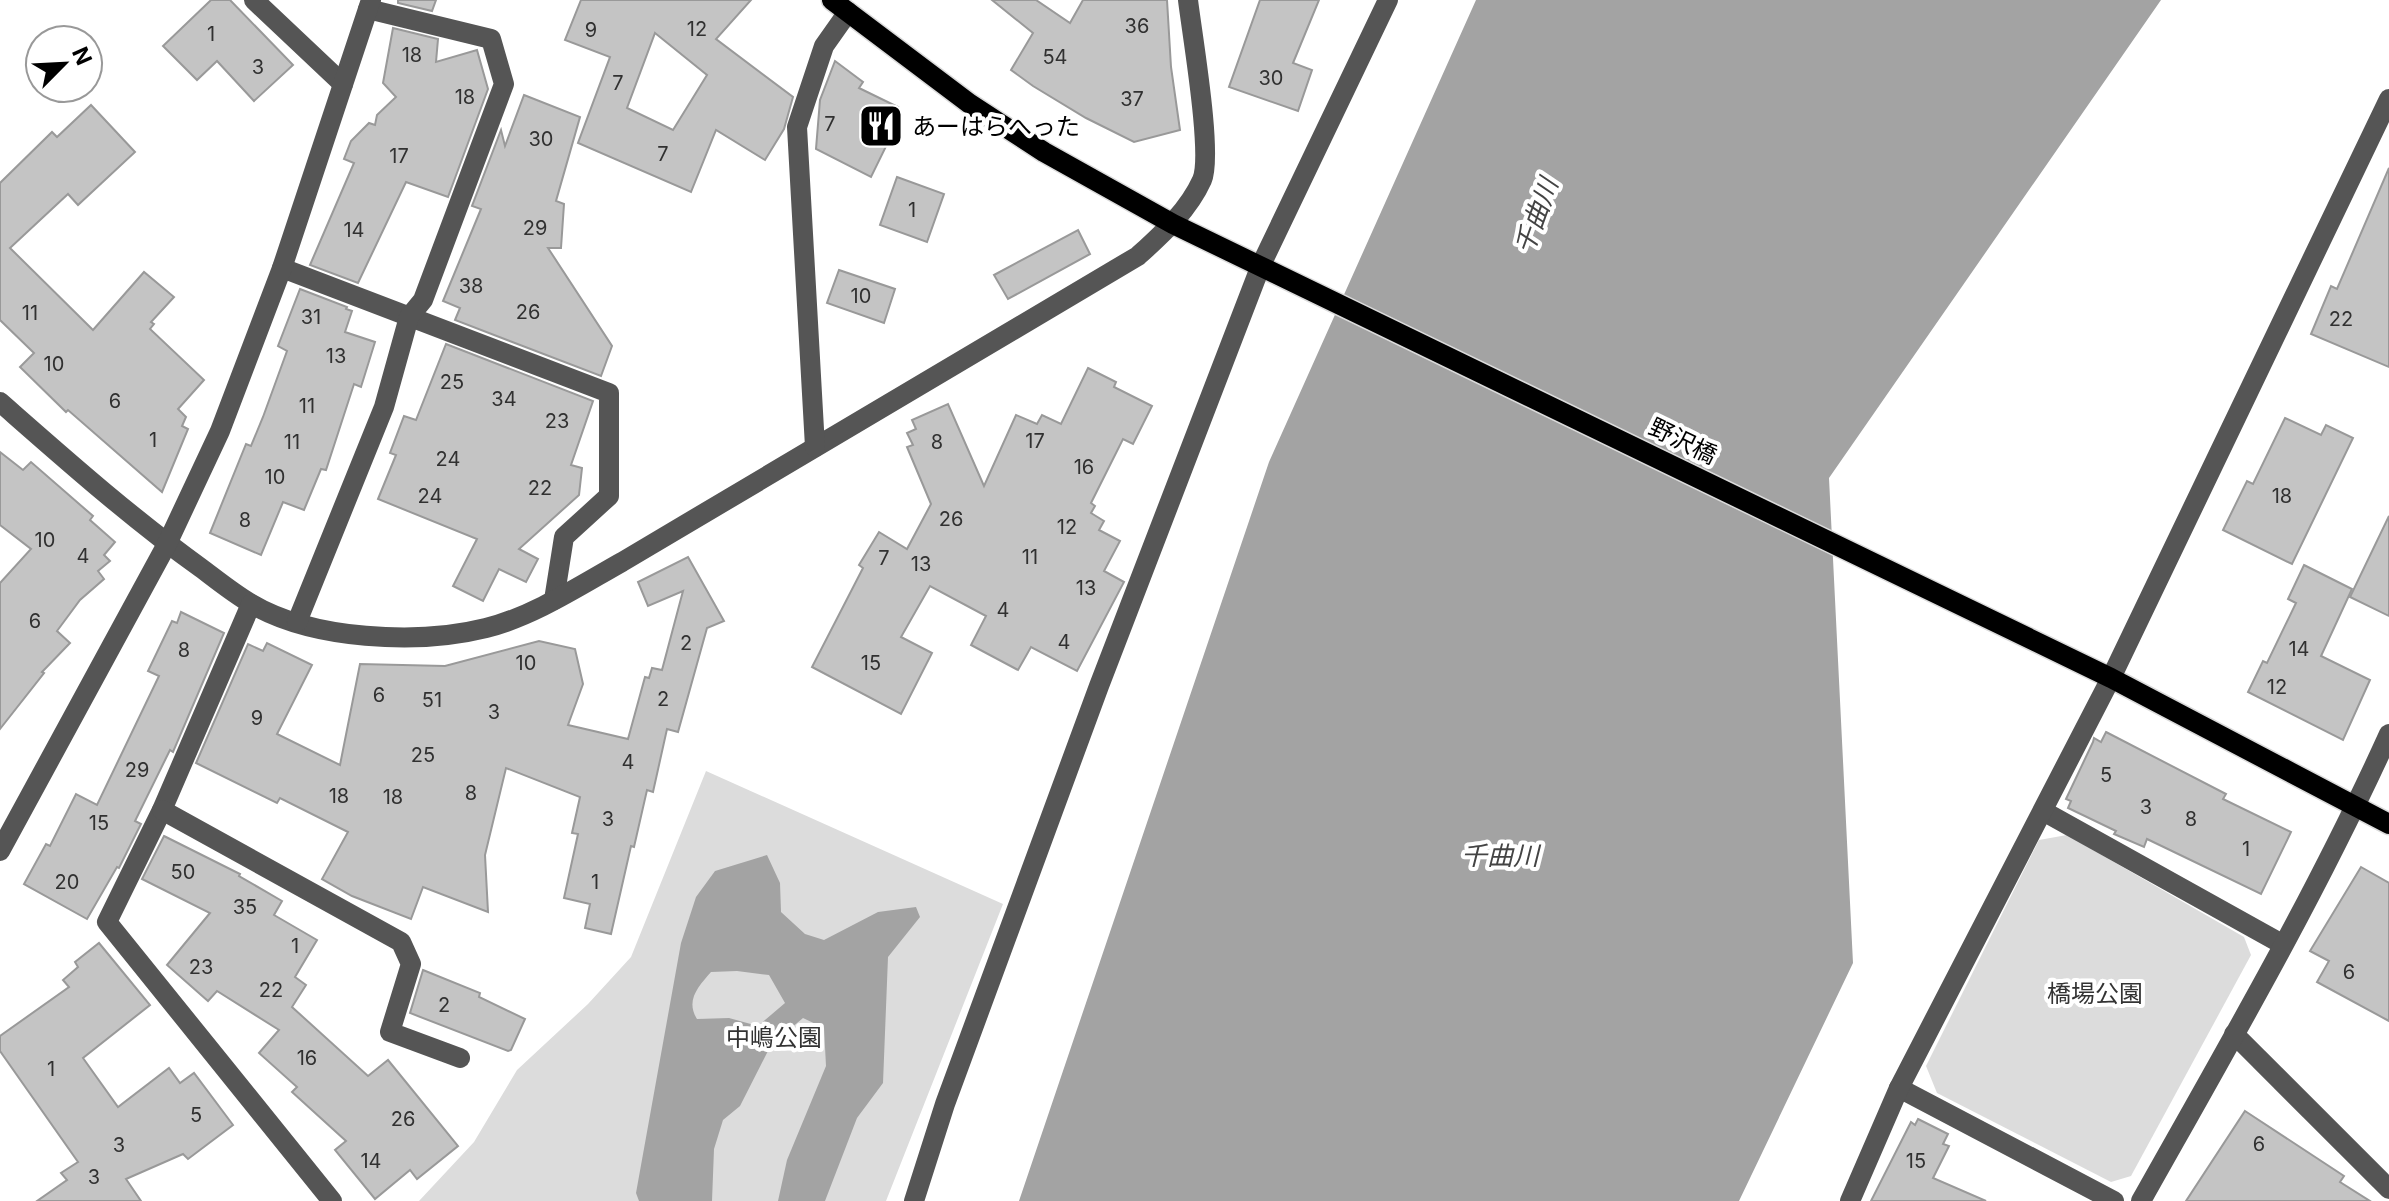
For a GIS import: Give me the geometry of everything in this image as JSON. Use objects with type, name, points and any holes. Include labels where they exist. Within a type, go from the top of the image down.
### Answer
[{"type":"main road","name":"野沢橋","points":[[840,6],[970,104],[1044,152],[1173,224],[2111,678],[2389,824]]},
{"type":"street","points":[[254,0],[343,84]]},
{"type":"street","points":[[0,402],[167,544],[251,604],[297,622],[344,633],[389,638],[438,636],[488,628],[554,600],[1138,256],[1173,224],[1203,178],[1206,147],[1188,0]]},
{"type":"street","points":[[914,1201],[945,1104],[1093,701],[1261,265],[1388,0]]},
{"type":"street","points":[[0,851],[167,544],[220,431],[282,268],[369,4],[491,39],[504,84],[423,300],[409,317],[384,407],[297,622]]},
{"type":"street","points":[[815,447],[797,127],[840,6]]},
{"type":"street","points":[[1850,1201],[1899,1088],[2111,678],[2389,99]]},
{"type":"street","points":[[282,268],[609,393],[609,496],[564,537],[554,600]]},
{"type":"street","points":[[251,604],[162,810],[107,922],[332,1201]]},
{"type":"street","points":[[2141,1201],[2356,807],[2389,734]]},
{"type":"street","points":[[162,810],[401,942],[411,964],[390,1032],[460,1058]]},
{"type":"street","points":[[2043,811],[2282,944]]},
{"type":"street","points":[[2234,1034],[2389,1189]]},
{"type":"street","points":[[1899,1088],[2114,1201]]},
{"type":"green space","name":"中嶋公園","points":[[706,771],[1003,904],[886,1201],[419,1201],[474,1142],[517,1070],[588,1004],[631,957]]},
{"type":"green space","name":"橋場公園","points":[[2067,835],[2244,937],[2251,955],[2131,1176],[2111,1182],[1937,1093],[1926,1066],[2039,840]]},
{"type":"water","name":"千曲川","points":[[1476,0],[2161,0],[1829,478],[1853,963],[1739,1201],[1019,1201],[1269,462]]},
{"type":"water","points":[[767,855],[780,883],[781,912],[805,934],[824,940],[878,912],[916,907],[920,917],[888,957],[883,1083],[857,1118],[825,1201],[778,1201],[787,1160],[826,1066],[824,1028],[803,1018],[771,1045],[740,1106],[723,1120],[714,1149],[712,1201],[639,1201],[636,1193],[681,943],[696,897],[715,871]],"holes":[[[711,972],[769,975],[785,1003],[758,1026],[729,1018],[697,1019],[693,999]]]},
{"type":"building","points":[[211,0],[230,0],[293,65],[254,101],[217,61],[197,80],[163,46]]},
{"type":"building","points":[[398,0],[436,0],[432,11],[398,3]]},
{"type":"building","points":[[581,0],[751,0],[716,39],[793,97],[784,129],[765,160],[716,130],[691,192],[578,143],[610,57],[565,40]],"holes":[[[655,33],[707,75],[673,130],[627,108]]]},
{"type":"building","points":[[992,0],[1036,0],[1070,23],[1083,0],[1167,0],[1171,67],[1180,130],[1134,142],[1033,86],[1011,70],[1033,33]]},
{"type":"building","points":[[1260,0],[1319,0],[1293,63],[1312,70],[1298,111],[1229,87]]},
{"type":"building","points":[[393,28],[438,39],[436,62],[477,50],[488,89],[448,197],[406,182],[358,283],[310,265],[354,163],[344,159],[351,141],[369,123],[375,125],[377,115],[396,97],[383,83]]},
{"type":"building","points":[[835,61],[863,82],[859,88],[898,107],[890,123],[896,126],[871,177],[816,149],[820,100]]},
{"type":"building","points":[[524,95],[580,117],[556,201],[564,204],[561,248],[548,248],[612,346],[601,376],[455,320],[460,308],[443,301],[481,209],[472,206],[501,130],[505,146]]},
{"type":"building","points":[[91,105],[135,152],[78,205],[68,194],[10,248],[93,330],[144,272],[174,297],[151,322],[154,324],[150,329],[204,380],[178,409],[186,417],[182,426],[188,429],[162,492],[68,410],[66,412],[20,367],[34,353],[0,320],[0,183],[52,132],[57,137]]},
{"type":"building","points":[[2389,168],[2389,367],[2311,334],[2331,286],[2337,289]]},
{"type":"building","points":[[897,177],[944,194],[927,242],[880,225]]},
{"type":"building","points":[[1078,230],[1090,254],[1008,299],[994,275]]},
{"type":"building","points":[[839,270],[895,289],[884,323],[827,303]]},
{"type":"building","points":[[300,289],[347,307],[352,311],[345,332],[375,342],[361,387],[354,384],[326,470],[321,469],[304,510],[283,502],[261,555],[210,533],[246,444],[251,446],[263,417],[287,351],[278,346]]},
{"type":"building","points":[[446,344],[593,401],[571,465],[582,468],[579,495],[519,549],[538,559],[526,582],[499,569],[483,601],[453,586],[477,539],[378,499],[396,455],[390,453],[404,416],[416,420]]},
{"type":"building","points":[[1088,368],[1116,382],[1114,387],[1152,406],[1133,444],[1123,439],[1091,503],[1095,506],[1091,513],[1104,521],[1099,530],[1120,541],[1104,571],[1124,582],[1077,671],[1031,647],[1018,670],[971,645],[986,616],[930,586],[901,637],[932,653],[901,714],[812,667],[863,568],[859,565],[879,532],[907,549],[931,504],[907,447],[913,445],[907,433],[916,429],[912,420],[948,404],[984,486],[1016,415],[1037,424],[1042,415],[1061,424]]},
{"type":"building","points":[[2285,418],[2321,435],[2326,425],[2353,438],[2292,564],[2223,530],[2247,481],[2253,484]]},
{"type":"building","points":[[0,452],[23,470],[31,462],[93,516],[90,520],[115,542],[104,555],[110,561],[98,571],[104,579],[80,600],[57,631],[70,643],[42,672],[0,729],[0,583],[31,549],[0,525]]},
{"type":"building","points":[[2389,516],[2389,616],[2350,597]]},
{"type":"building","points":[[688,557],[724,621],[707,628],[678,732],[667,729],[653,792],[647,790],[634,847],[631,846],[611,934],[585,928],[590,904],[564,898],[578,834],[572,833],[580,797],[506,768],[485,855],[488,912],[423,887],[411,919],[352,896],[322,879],[348,832],[280,798],[277,803],[196,763],[248,644],[263,651],[267,643],[312,665],[277,734],[340,765],[360,664],[445,666],[539,641],[575,649],[583,684],[568,725],[628,739],[645,677],[649,678],[652,668],[662,670],[683,591],[648,606],[638,582]]},
{"type":"building","points":[[2304,565],[2352,589],[2321,656],[2370,680],[2343,740],[2248,692],[2263,661],[2267,663],[2296,603],[2288,599]]},
{"type":"building","points":[[181,612],[224,633],[173,752],[170,750],[135,821],[141,824],[119,868],[87,919],[24,884],[46,844],[50,846],[76,794],[97,805],[159,676],[148,671],[172,621],[177,623]]},
{"type":"building","points":[[2106,732],[2226,794],[2223,799],[2291,832],[2261,894],[2147,839],[2144,847],[2114,834],[2116,831],[2068,808],[2071,801],[2066,799],[2094,738],[2101,742]]},
{"type":"building","points":[[164,836],[240,874],[282,901],[274,915],[317,940],[295,977],[306,985],[292,1007],[368,1076],[388,1060],[458,1146],[417,1179],[410,1170],[375,1199],[335,1150],[346,1141],[292,1092],[297,1087],[259,1053],[279,1030],[217,991],[208,1001],[167,965],[210,913],[142,879]]},
{"type":"building","points":[[2361,867],[2389,883],[2389,1021],[2317,982],[2329,961],[2310,951]]},
{"type":"building","points":[[99,943],[150,1005],[83,1058],[118,1107],[169,1068],[180,1083],[194,1073],[233,1125],[188,1159],[183,1154],[126,1179],[141,1201],[37,1201],[67,1180],[61,1173],[78,1162],[0,1051],[0,1036],[69,987],[63,980],[78,967],[75,962]]},
{"type":"building","points":[[423,970],[480,993],[479,997],[525,1019],[511,1050],[410,1013]]},
{"type":"building","points":[[2245,1111],[2344,1176],[2340,1182],[2370,1201],[2186,1201]]},
{"type":"building","points":[[1918,1119],[1948,1134],[1943,1144],[1949,1146],[1933,1178],[1986,1201],[1871,1201],[1911,1122],[1915,1125]]},
{"type":"place","name":"あーはらへった","points":[[881,126]]}]
